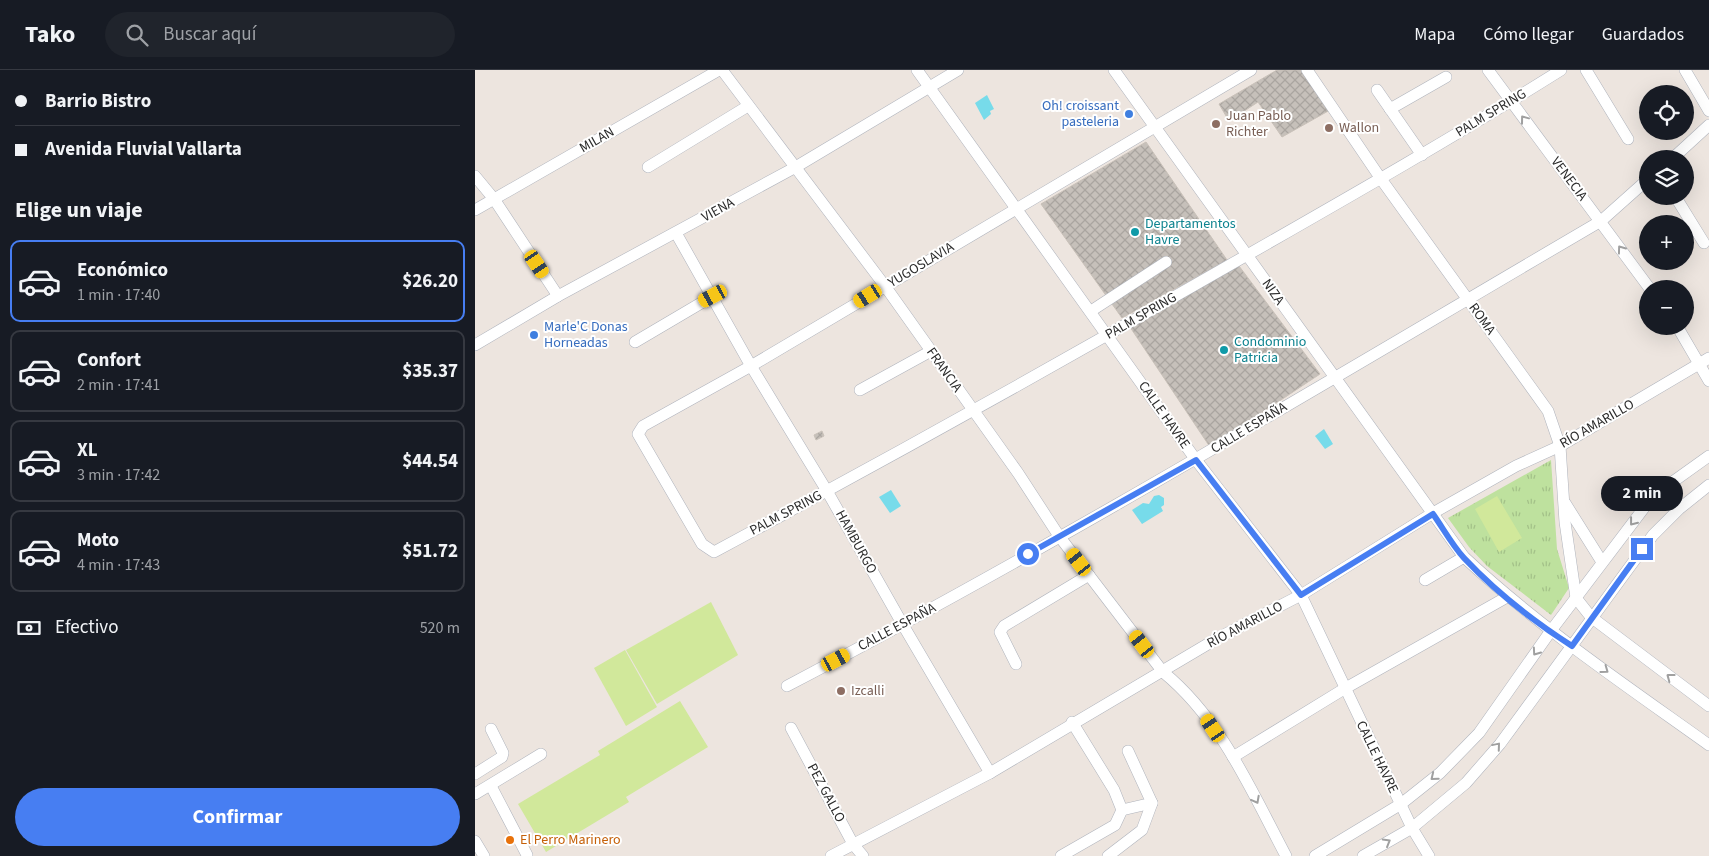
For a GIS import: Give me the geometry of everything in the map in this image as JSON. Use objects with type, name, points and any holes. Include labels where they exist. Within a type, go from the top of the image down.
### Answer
[{"type":"street","name":"FRANCIA","points":[[721,70],[885,286],[1018,472],[1059,536],[1163,672],[1187,694],[1233,757],[1286,856]]},
{"type":"street","name":"MILAN","points":[[475,210],[721,70]]},
{"type":"street","name":"CALLE HAVRE","points":[[917,70],[1196,460],[1301,595],[1344,689],[1412,828],[1429,856]]},
{"type":"street","name":"VIENA","points":[[475,345],[559,296],[795,168],[958,70]]},
{"type":"street","name":"NIZA","points":[[1114,70],[1463,557],[1507,597],[1550,632],[1709,745]]},
{"type":"street","name":"YUGOSLAVIA","points":[[714,552],[702,544],[638,434],[643,426],[751,366],[1251,70]]},
{"type":"street","name":"ROMA","points":[[1307,70],[1381,179],[1547,411],[1560,446],[1565,522],[1576,598]]},
{"type":"street","name":"VENECIA","points":[[1488,70],[1644,280]]},
{"type":"street","name":"PALM SPRING","points":[[714,552],[1108,335],[1381,179],[1561,70]]},
{"type":"street","points":[[1587,70],[1628,139]]},
{"type":"street","points":[[1685,70],[1709,111]]},
{"type":"street","points":[[1390,109],[1446,77]]},
{"type":"street","points":[[1377,90],[1421,155]]},
{"type":"street","points":[[648,167],[747,106]]},
{"type":"street","points":[[1682,150],[1709,124]]},
{"type":"street","points":[[475,176],[494,199],[559,296]]},
{"type":"street","name":"CALLE ESPAÑA","points":[[787,686],[903,625],[1196,460],[1601,221],[1639,187]]},
{"type":"street","points":[[1681,205],[1704,243]]},
{"type":"street","name":"HAMBURGO","points":[[676,233],[751,366],[827,491],[903,625],[991,772]]},
{"type":"street","points":[[1091,311],[1166,262]]},
{"type":"street","points":[[635,342],[713,296]]},
{"type":"street","points":[[1684,335],[1705,360],[1709,381]]},
{"type":"street","points":[[860,390],[931,351]]},
{"type":"street","name":"RÍO AMARILLO","points":[[831,856],[991,772],[1072,722],[1163,672],[1218,638],[1301,595],[1433,514],[1516,466],[1560,446],[1705,360]]},
{"type":"street","points":[[1315,856],[1401,804],[1440,773],[1479,733],[1550,632],[1653,496],[1709,456]]},
{"type":"street","points":[[1363,856],[1412,828],[1466,783],[1500,744],[1591,617],[1653,535],[1679,509],[1709,485]]},
{"type":"street","points":[[1564,501],[1602,562]]},
{"type":"street","points":[[1425,580],[1463,557]]},
{"type":"street","points":[[1016,664],[1000,632],[1004,626],[1089,575]]},
{"type":"street","points":[[1233,757],[1344,689],[1507,597]]},
{"type":"street","points":[[1576,598],[1591,617],[1709,706]]},
{"type":"street","points":[[1061,856],[1115,825],[1122,810],[1114,790],[1072,722]]},
{"type":"street","name":"PEZ GALLO","points":[[791,728],[853,844],[863,856]]},
{"type":"street","points":[[475,774],[502,757],[503,753],[491,729]]},
{"type":"street","points":[[1108,856],[1142,830],[1152,803],[1128,750]]},
{"type":"street","points":[[475,794],[541,754]]},
{"type":"street","points":[[491,786],[527,855]]},
{"type":"street","points":[[1122,810],[1152,803]]},
{"type":"street","points":[[475,841],[484,856]]},
{"type":"green space","points":[[1551,460],[1557,549],[1569,588],[1551,615],[1487,566],[1469,547],[1448,518]]},
{"type":"green space","points":[[1497,496],[1522,538],[1499,552],[1475,509]]},
{"type":"green space","points":[[711,602],[738,655],[657,704],[626,650]]},
{"type":"green space","points":[[625,650],[657,707],[626,726],[594,668]]},
{"type":"green space","points":[[680,701],[708,747],[626,797],[629,802],[546,852],[518,804],[600,755],[598,751]]},
{"type":"water","points":[[987,95],[994,109],[990,111],[991,114],[984,120],[975,103]]},
{"type":"water","points":[[1324,429],[1333,444],[1325,449],[1315,436]]},
{"type":"water","points":[[891,490],[901,506],[890,513],[879,497]]},
{"type":"water","points":[[1159,495],[1164,498],[1164,505],[1161,507],[1163,511],[1142,524],[1132,510],[1143,503],[1149,504],[1154,496]]},
{"type":"building","points":[[1277,70],[1302,70],[1330,110],[1282,137],[1258,102],[1229,121],[1219,104]]},
{"type":"building","name":"Departamentos Havre","points":[[1146,142],[1227,260],[1122,318],[1041,204]]},
{"type":"building","name":"Condominio Patricia","points":[[1239,266],[1320,374],[1210,447],[1130,327]]},
{"type":"building","points":[[822,431],[824,436],[816,440],[814,435]]},
{"type":"place","name":"Oh! croissant pasteleria","points":[[1129,114]]},
{"type":"place","name":"Juan Pablo Richter","points":[[1216,124]]},
{"type":"place","name":"Wallon","points":[[1329,128]]},
{"type":"place","name":"Departamentos Havre","points":[[1135,232]]},
{"type":"place","name":"Marle'C Donas Horneadas","points":[[534,335]]},
{"type":"place","name":"Condominio Patricia","points":[[1224,350]]},
{"type":"place","name":"Izcalli","points":[[841,691]]},
{"type":"place","name":"El Perro Marinero","points":[[510,840]]},
{"type":"route","points":[[1028,554],[1196,460],[1301,595],[1433,514],[1463,557],[1507,597],[1550,632],[1572,646],[1591,617],[1642,549]]}]
